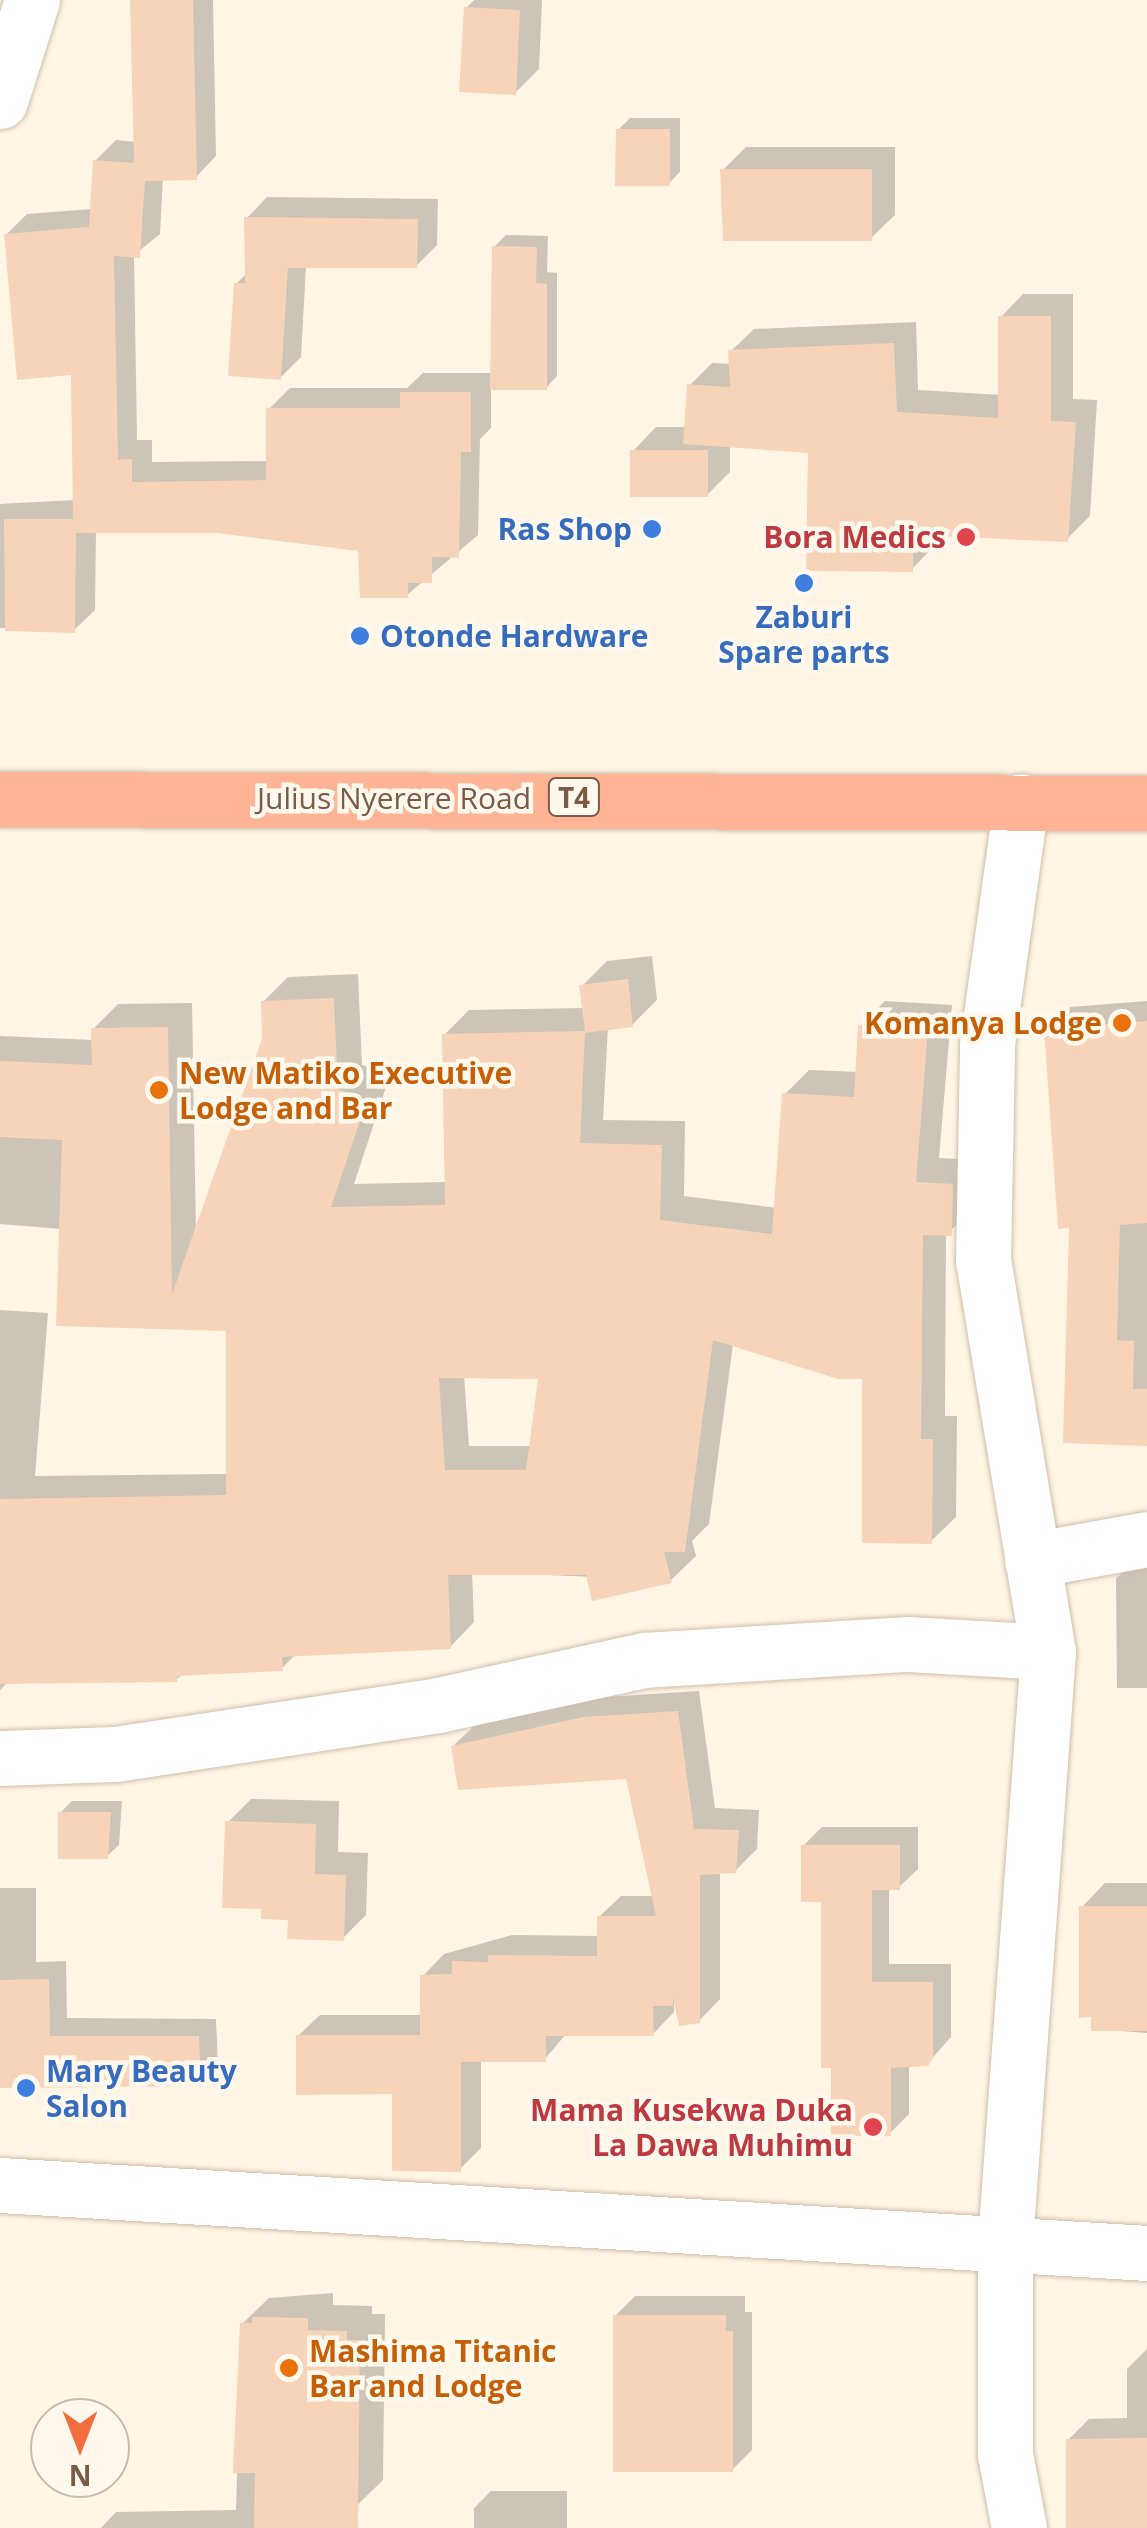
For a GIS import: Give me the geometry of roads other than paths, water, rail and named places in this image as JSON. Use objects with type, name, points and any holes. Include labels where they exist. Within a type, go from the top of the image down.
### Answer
[{"type":"highway","name":"Julius Nyerere Road","points":[[0,799],[1147,803]]},
{"type":"street","points":[[3,82],[32,0]]},
{"type":"street","points":[[1019,2528],[1005,2454],[1005,2242],[1048,1652],[983,1261],[987,1044],[1020,801]]},
{"type":"street","points":[[1032,1560],[1147,1539]]},
{"type":"street","points":[[0,1758],[115,1754],[438,1705],[644,1660],[908,1644],[1048,1652]]},
{"type":"street","points":[[0,2185],[1147,2252]]},
{"type":"place","name":"Ras Shop","points":[[652,529]]},
{"type":"place","name":"Bora Medics","points":[[966,537]]},
{"type":"place","name":"Zaburi Spare parts","points":[[804,583]]},
{"type":"place","name":"Otonde Hardware","points":[[360,636]]},
{"type":"place","name":"Komanya Lodge","points":[[1122,1023]]},
{"type":"place","name":"New Matiko Executive Lodge and Bar","points":[[159,1090]]},
{"type":"place","name":"Mary Beauty Salon","points":[[26,2088]]},
{"type":"place","name":"Mama Kusekwa Duka La Dawa Muhimu","points":[[873,2127]]},
{"type":"place","name":"Mashima Titanic Bar and Lodge","points":[[289,2368]]}]
